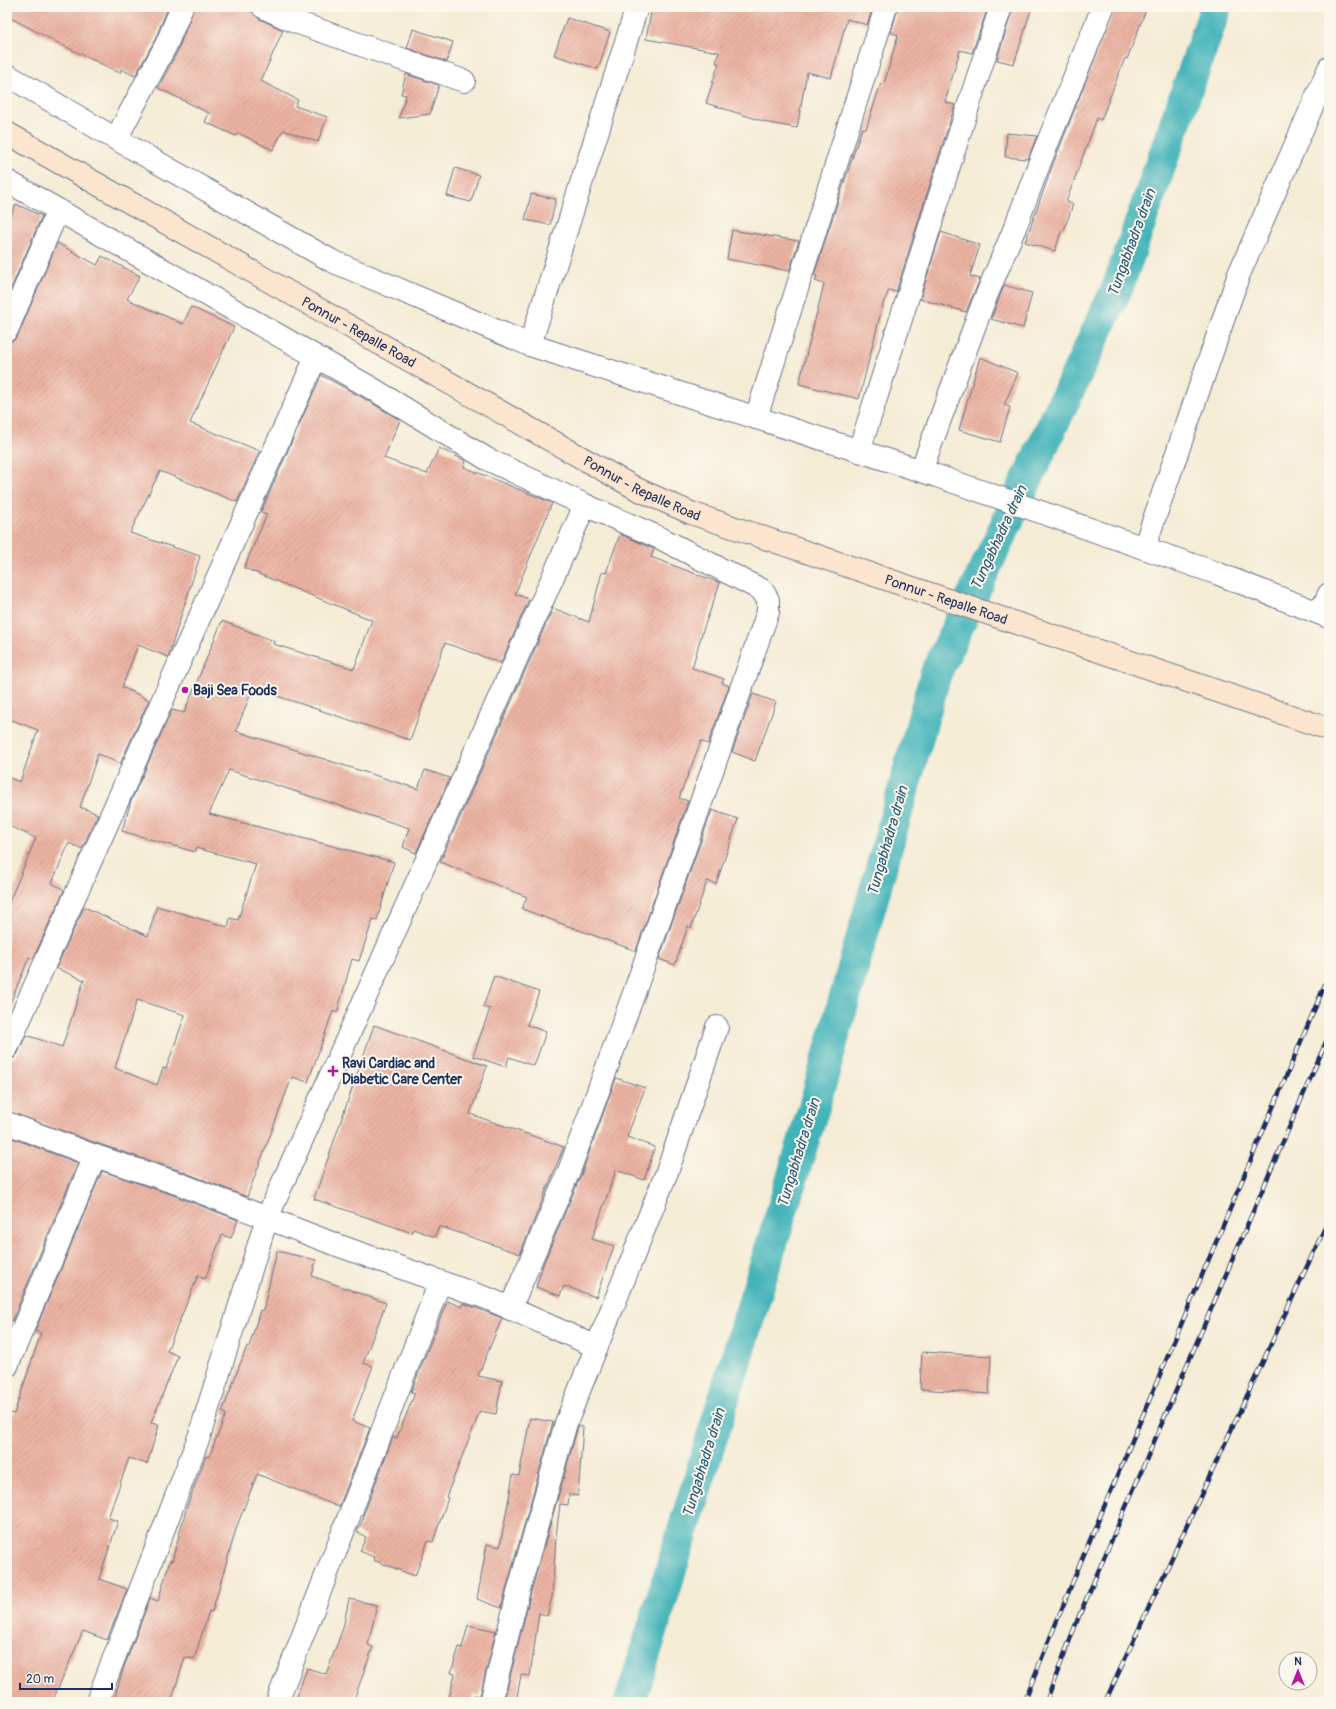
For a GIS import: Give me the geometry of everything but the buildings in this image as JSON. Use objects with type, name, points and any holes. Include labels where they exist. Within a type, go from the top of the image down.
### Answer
[{"type":"main road","name":"Ponnur - Repalle Road","points":[[7,133],[644,492],[691,513],[1329,729]]},
{"type":"street","points":[[116,139],[166,45],[182,7]]},
{"type":"street","points":[[263,7],[293,20],[464,81]]},
{"type":"street","points":[[530,345],[637,7]]},
{"type":"street","points":[[756,418],[886,7]]},
{"type":"street","points":[[859,451],[960,127],[1001,7]]},
{"type":"street","points":[[927,473],[982,306],[1103,7]]},
{"type":"street","points":[[1144,548],[1239,274],[1329,68]]},
{"type":"street","points":[[7,75],[116,139],[332,261],[530,345],[927,473],[1216,573],[1324,615],[1329,594]]},
{"type":"street","points":[[7,181],[373,389],[487,459],[660,538],[762,590],[768,600],[768,612],[634,992],[571,1164],[510,1309]]},
{"type":"street","points":[[7,330],[58,210]]},
{"type":"street","points":[[7,1048],[316,357]]},
{"type":"street","points":[[97,1702],[199,1437],[267,1218],[585,505]]},
{"type":"street","points":[[491,1702],[519,1589],[566,1423],[667,1172],[717,1027]]},
{"type":"street","points":[[7,1124],[94,1156],[177,1183],[334,1244],[489,1299],[597,1347]]},
{"type":"street","points":[[7,1366],[94,1156]]},
{"type":"street","points":[[277,1702],[440,1282]]},
{"type":"waterway","name":"Tungabhadra drain","points":[[630,1702],[814,1107],[936,673],[1118,286],[1216,7]]},
{"type":"railway","points":[[1024,1702],[1082,1559],[1329,975]]},
{"type":"railway","points":[[1046,1702],[1079,1616],[1329,1035]]},
{"type":"railway","points":[[1105,1702],[1329,1219]]},
{"type":"place","name":"Baji Sea Foods","points":[[185,690]]},
{"type":"place","name":"Ravi Cardiac and Diabetic Care Center","points":[[333,1071]]}]
